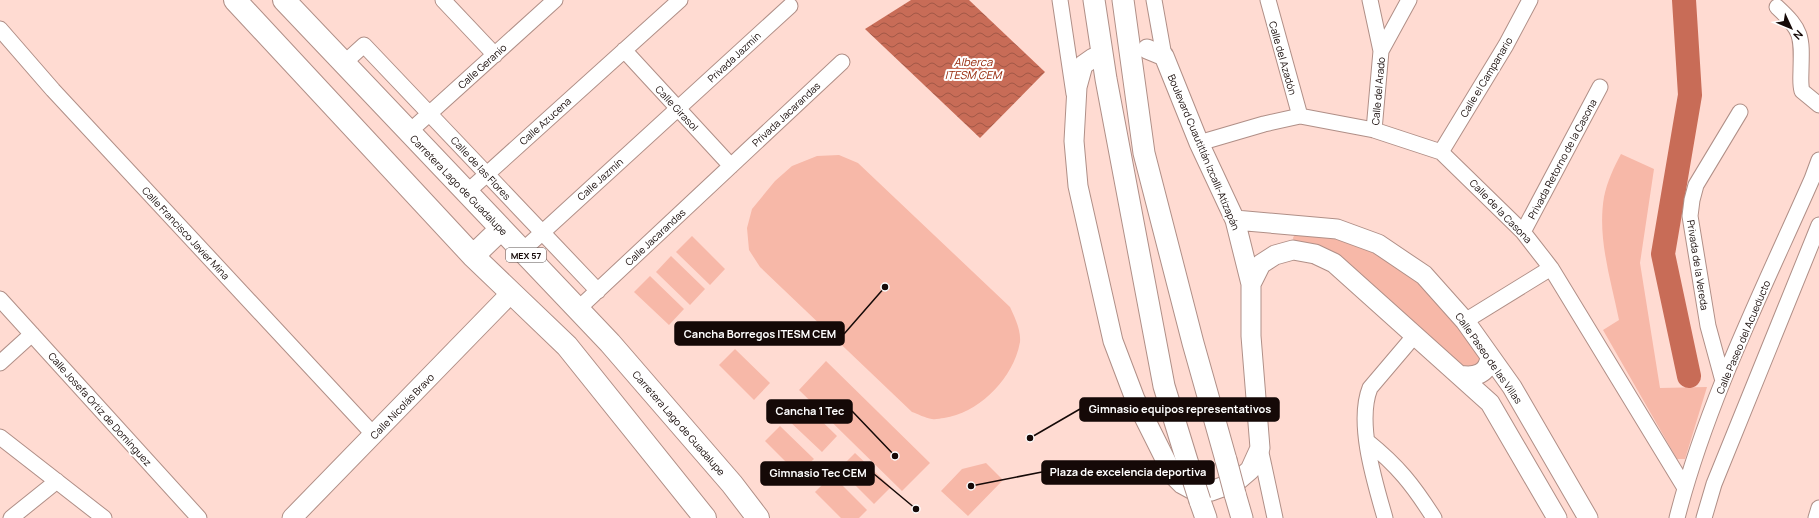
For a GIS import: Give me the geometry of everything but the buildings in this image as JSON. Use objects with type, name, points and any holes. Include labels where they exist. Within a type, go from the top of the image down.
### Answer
[{"type":"main road","points":[[235,0],[473,256],[567,346],[705,518]]},
{"type":"main road","name":"Carretera Lago de Guadalupe","points":[[284,0],[641,377],[732,484],[758,518]]},
{"type":"main road","points":[[1094,0],[1106,79],[1164,386],[1203,509]]},
{"type":"main road","points":[[1123,0],[1144,153],[1242,518]]},
{"type":"main road","points":[[473,256],[501,229]]},
{"type":"main road","points":[[1136,239],[1142,249],[1147,252],[1153,252],[1161,246],[1166,238]]},
{"type":"street","points":[[443,0],[495,55]]},
{"type":"street","name":"Calle Geranio","points":[[409,132],[555,0]]},
{"type":"street","name":"Calle Azucena","points":[[466,193],[680,0]]},
{"type":"street","points":[[1060,0],[1076,111]]},
{"type":"street","name":"Boulevard Cuautitlán Izcalli-Atizapán","points":[[1154,0],[1155,52],[1235,220],[1251,284],[1251,336],[1260,448],[1275,518]]},
{"type":"street","name":"Calle del Azadón","points":[[1268,0],[1300,116]]},
{"type":"street","name":"Calle del Arado","points":[[1370,0],[1381,51],[1374,130]]},
{"type":"street","name":"Calle del Arado","points":[[1381,51],[1409,0]]},
{"type":"street","name":"Calle el Campanario","points":[[1441,152],[1506,45],[1530,0]]},
{"type":"street","name":"Privada Jazmín","points":[[678,108],[790,6]]},
{"type":"street","points":[[1777,7],[1791,20],[1802,42],[1802,91],[1819,105]]},
{"type":"street","name":"Calle Francisco Javier Mina","points":[[0,29],[58,96],[374,435]]},
{"type":"street","name":"Calle de las Flores","points":[[343,64],[364,45],[598,291]]},
{"type":"street","name":"Calle Girasol","points":[[624,50],[731,166]]},
{"type":"street","points":[[1093,58],[1083,65],[1077,87],[1074,141],[1078,186],[1113,341],[1135,399],[1173,475],[1182,484],[1193,490],[1211,491],[1236,482],[1250,470],[1260,448]]},
{"type":"street","name":"Privada Jacarandas","points":[[731,166],[842,62]]},
{"type":"street","name":"Privada Retorno de la Casona","points":[[1523,232],[1600,87]]},
{"type":"street","name":"Calle Jazmín","points":[[522,251],[678,108]]},
{"type":"street","name":"Privada de la Vereda","points":[[1723,381],[1708,326],[1690,216],[1696,185],[1740,112]]},
{"type":"street","name":"Calle de la Casona","points":[[1199,143],[1264,124],[1300,116],[1374,130],[1441,152],[1523,232],[1551,268],[1685,488]]},
{"type":"street","name":"Calle Paseo del Acueducto","points":[[1677,518],[1685,488],[1723,381],[1812,180],[1819,160]]},
{"type":"street","name":"Calle Jacarandas","points":[[578,309],[731,166]]},
{"type":"street","name":"Calle Paseo de las Villas","points":[[1235,220],[1294,224],[1337,229],[1378,244],[1424,275],[1465,321],[1512,386],[1588,518]]},
{"type":"street","points":[[1293,250],[1288,238],[1294,224]]},
{"type":"street","points":[[1704,518],[1714,484],[1819,225]]},
{"type":"street","points":[[1251,284],[1261,264],[1275,255],[1293,250],[1315,254],[1334,263],[1490,403],[1556,518]]},
{"type":"street","points":[[1465,321],[1551,268]]},
{"type":"street","name":"Calle Nicolás Bravo","points":[[292,518],[511,293]]},
{"type":"street","name":"Calle Josefa Ortiz de Domínguez","points":[[0,299],[200,518]]},
{"type":"street","points":[[0,363],[32,334]]},
{"type":"street","points":[[1385,518],[1375,484],[1367,441],[1366,399],[1370,388],[1415,335]]},
{"type":"street","points":[[1459,375],[1473,377],[1484,372],[1487,368],[1490,356]]},
{"type":"street","points":[[0,437],[104,518]]},
{"type":"street","points":[[1367,441],[1400,470],[1419,494],[1434,518]]},
{"type":"street","points":[[11,518],[57,481]]},
{"type":"street","points":[[1816,518],[1819,508]]},
{"type":"shaded area","points":[[1621,154],[1654,169],[1640,263],[1660,388],[1707,387],[1685,459],[1677,459],[1603,330],[1619,320],[1606,259],[1602,228],[1602,212],[1607,186],[1613,169]]},
{"type":"shaded area","points":[[839,155],[858,163],[1010,307],[1020,333],[1020,342],[1011,368],[993,391],[970,409],[957,415],[935,419],[927,418],[912,412],[760,267],[749,250],[747,228],[752,209],[775,181],[792,166],[817,156]]},
{"type":"shaded area","points":[[1297,230],[1376,247],[1427,283],[1484,359],[1469,372],[1341,263],[1295,247],[1293,238]]},
{"type":"shaded area","points":[[692,236],[725,269],[710,285],[676,252]]},
{"type":"shaded area","points":[[671,256],[705,289],[690,305],[656,272]]},
{"type":"shaded area","points":[[650,276],[684,309],[669,325],[634,292]]},
{"type":"shaded area","points":[[735,349],[770,383],[754,400],[719,365]]},
{"type":"shaded area","points":[[826,361],[930,463],[902,491],[799,390]]},
{"type":"shaded area","points":[[803,403],[837,436],[822,452],[787,419]]},
{"type":"shaded area","points":[[780,426],[814,459],[798,474],[765,441]]},
{"type":"shaded area","points":[[855,453],[891,487],[874,504],[839,469]]},
{"type":"shaded area","points":[[986,463],[1003,480],[968,516],[941,491],[962,469]]},
{"type":"shaded area","points":[[832,475],[867,510],[859,518],[841,518],[815,492]]},
{"type":"water","name":"Alberca ITESM CEM","points":[[911,0],[969,0],[1045,72],[980,138],[865,29]]},
{"type":"waterway","points":[[1684,0],[1690,95],[1663,254],[1689,376]]},
{"type":"tunnel","points":[[1093,58],[1118,49],[1145,49]]},
{"type":"place","name":"Cancha Borregos ITESM CEM","points":[[885,287]]},
{"type":"place","name":"Gimnasio equipos representativos","points":[[1030,438]]},
{"type":"place","name":"Cancha 1 Tec","points":[[895,456]]},
{"type":"place","name":"Plaza de excelencia deportiva","points":[[971,486]]},
{"type":"place","name":"Gimnasio Tec CEM","points":[[916,509]]}]
